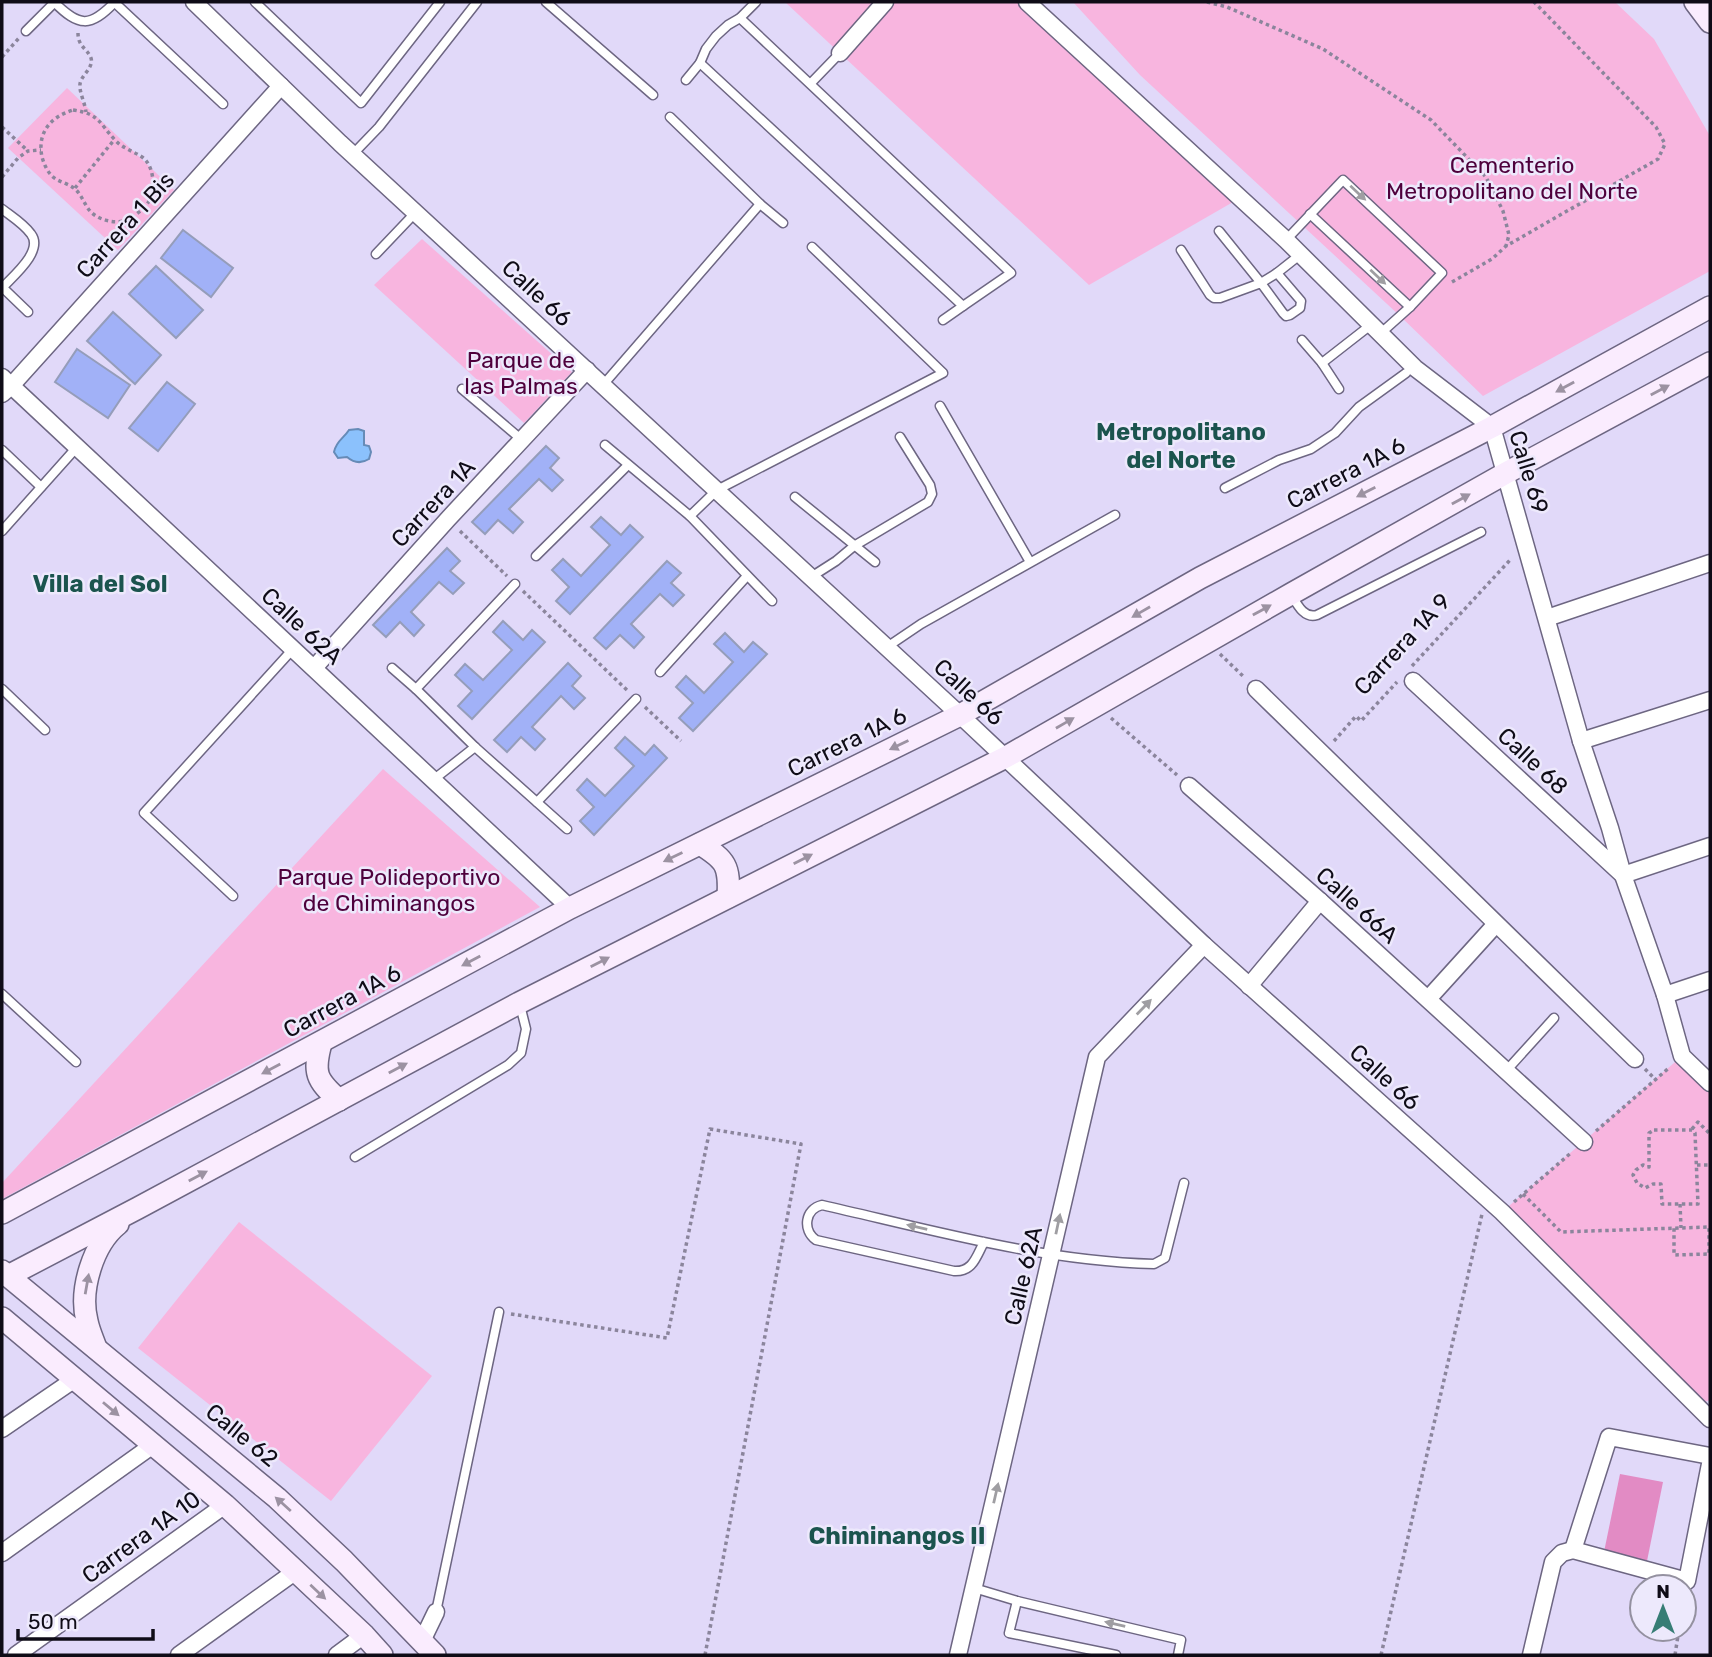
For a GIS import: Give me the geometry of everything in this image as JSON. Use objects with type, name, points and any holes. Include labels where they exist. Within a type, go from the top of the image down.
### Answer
[{"type":"street","name":"Calle 66","points":[[194,2],[353,154],[1006,757],[1204,945],[1486,1198],[1703,1403],[1710,1419]]},
{"type":"street","points":[[840,53],[885,2]]},
{"type":"street","name":"Calle 69","points":[[1027,2],[1301,254],[1376,329],[1411,370],[1492,427],[1581,741],[1665,995],[1682,1056],[1710,1083]]},
{"type":"street","points":[[1695,2],[1710,22]]},
{"type":"street","name":"Carrera 1 Bis","points":[[5,385],[281,86]]},
{"type":"street","name":"Carrera 1A 6","points":[[2,1213],[570,908],[960,715],[1200,578],[1492,427],[1710,307]]},
{"type":"street","points":[[5,1274],[138,1208],[519,1003],[1006,757],[1506,473],[1710,363]]},
{"type":"street","name":"Carrera 1A","points":[[314,668],[587,370]]},
{"type":"street","name":"Calle 62A","points":[[5,385],[77,447],[570,908]]},
{"type":"street","points":[[1547,618],[1710,563]]},
{"type":"street","name":"Calle 68","points":[[1405,678],[1623,874]]},
{"type":"street","points":[[1256,689],[1635,1059]]},
{"type":"street","points":[[1581,741],[1710,700]]},
{"type":"street","name":"Calle 66A","points":[[1189,786],[1320,901],[1584,1142]]},
{"type":"street","points":[[1588,843],[1610,828]]},
{"type":"street","points":[[700,844],[719,855],[729,874],[728,897]]},
{"type":"street","points":[[1623,874],[1710,846]]},
{"type":"street","points":[[1249,986],[1320,901]]},
{"type":"street","points":[[1428,999],[1496,924]]},
{"type":"street","name":"Calle 62A","points":[[958,1655],[1097,1057],[1204,945]]},
{"type":"street","points":[[1665,995],[1710,980]]},
{"type":"street","points":[[321,1043],[315,1064],[322,1085],[339,1100]]},
{"type":"street","points":[[97,1350],[86,1319],[85,1287],[94,1255],[112,1228],[138,1208]]},
{"type":"street","name":"Calle 62","points":[[5,1274],[277,1498],[344,1560],[429,1648]]},
{"type":"street","points":[[2,1318],[225,1504],[364,1634],[382,1655]]},
{"type":"street","points":[[2,1429],[75,1379]]},
{"type":"street","points":[[1573,1550],[1609,1437],[1710,1456]]},
{"type":"street","points":[[2,1553],[153,1445]]},
{"type":"street","points":[[1531,1655],[1553,1562],[1562,1553],[1573,1550],[1687,1581],[1710,1464]]},
{"type":"street","name":"Carrera 1A 10","points":[[16,1655],[225,1504]]},
{"type":"street","points":[[179,1655],[296,1571]]},
{"type":"street","points":[[429,1648],[436,1612]]},
{"type":"street","points":[[337,1655],[364,1634]]},
{"type":"lane","points":[[26,31],[55,2],[69,17],[83,22],[103,15],[115,2],[223,104]]},
{"type":"lane","points":[[256,2],[360,103],[440,2]]},
{"type":"lane","points":[[353,154],[379,127],[477,2]]},
{"type":"lane","points":[[547,2],[653,95]]},
{"type":"lane","points":[[686,80],[700,64],[706,49],[716,36],[757,2]]},
{"type":"lane","points":[[740,18],[1011,273],[943,320]]},
{"type":"lane","points":[[811,83],[840,53]]},
{"type":"lane","points":[[700,64],[963,306]]},
{"type":"lane","points":[[670,117],[783,223]]},
{"type":"lane","points":[[1286,240],[1343,180],[1442,273],[1410,307],[1322,363]]},
{"type":"lane","points":[[603,385],[760,204]]},
{"type":"lane","points":[[2,209],[35,239],[35,250],[30,258],[2,287],[28,312]]},
{"type":"lane","points":[[376,254],[416,212]]},
{"type":"lane","points":[[1310,214],[1410,307]]},
{"type":"lane","points":[[1219,232],[1283,313],[1290,315],[1300,308],[1301,301],[1277,273]]},
{"type":"lane","points":[[690,516],[716,490],[943,373],[812,247]]},
{"type":"lane","points":[[1181,250],[1214,298],[1261,283],[1301,254]]},
{"type":"lane","points":[[1302,340],[1322,363],[1339,389]]},
{"type":"lane","points":[[1225,488],[1279,460],[1311,449],[1335,433],[1359,407],[1411,370]]},
{"type":"lane","points":[[462,389],[522,440]]},
{"type":"lane","points":[[940,406],[1030,562]]},
{"type":"lane","points":[[811,577],[854,546],[928,502],[932,494],[930,485],[900,437]]},
{"type":"lane","points":[[605,445],[690,516],[772,601]]},
{"type":"lane","points":[[2,531],[77,447]]},
{"type":"lane","points":[[2,450],[41,487]]},
{"type":"lane","points":[[536,556],[628,465]]},
{"type":"lane","points":[[795,498],[875,562]]},
{"type":"lane","points":[[887,647],[921,624],[1115,515]]},
{"type":"lane","points":[[1291,594],[1307,616],[1312,617],[1481,532]]},
{"type":"lane","points":[[660,672],[747,576]]},
{"type":"lane","points":[[416,689],[515,584]]},
{"type":"lane","points":[[233,896],[144,814],[293,649]]},
{"type":"lane","points":[[392,668],[566,829]]},
{"type":"lane","points":[[2,689],[45,730]]},
{"type":"lane","points":[[537,802],[636,699]]},
{"type":"lane","points":[[433,780],[475,747]]},
{"type":"lane","points":[[2,994],[76,1062]]},
{"type":"lane","points":[[355,1157],[509,1065],[521,1052],[526,1029],[519,1003]]},
{"type":"lane","points":[[1506,1071],[1554,1018]]},
{"type":"lane","points":[[984,1242],[970,1268],[963,1272],[816,1240],[810,1236],[807,1229],[811,1211],[822,1205],[1052,1255],[1154,1264],[1165,1258],[1184,1184]]},
{"type":"lane","points":[[436,1612],[499,1312]]},
{"type":"lane","points":[[974,1588],[1017,1601],[1181,1640],[1178,1655]]},
{"type":"lane","points":[[1017,1601],[1009,1633],[1116,1655]]},
{"type":"path","points":[[1207,2],[1227,7],[1323,49],[1431,120],[1486,177],[1503,211],[1509,235],[1506,246],[1658,159],[1665,144],[1657,127],[1534,2]]},
{"type":"path","points":[[83,22],[78,31],[78,40],[91,58],[91,63],[80,81],[86,112]]},
{"type":"path","points":[[2,57],[26,31]]},
{"type":"path","points":[[73,110],[86,112],[97,118],[114,140],[144,158],[152,174],[153,188],[149,201],[129,220],[114,222],[95,216],[75,188],[54,179],[44,164],[41,150],[42,134],[47,126],[62,114],[73,110]]},
{"type":"path","points":[[2,127],[28,150]]},
{"type":"path","points":[[75,188],[114,140]]},
{"type":"path","points":[[2,177],[28,150],[41,150]]},
{"type":"path","points":[[448,519],[681,741]]},
{"type":"path","name":"Carrera 1A 9","points":[[1322,754],[1356,716],[1361,721],[1405,678],[1514,555]]},
{"type":"path","points":[[1207,641],[1256,689]]},
{"type":"path","points":[[1096,706],[1189,786]]},
{"type":"path","points":[[1692,1130],[1698,1122],[1710,1133]]},
{"type":"path","points":[[499,1312],[667,1338],[710,1129],[801,1144],[705,1655]]},
{"type":"path","points":[[1654,1130],[1692,1130],[1696,1133],[1698,1204],[1662,1204],[1661,1184],[1641,1187],[1633,1175],[1643,1165],[1649,1167],[1649,1133],[1654,1130]]},
{"type":"path","points":[[1697,1165],[1710,1165]]},
{"type":"path","points":[[1522,1194],[1561,1232],[1674,1228],[1709,1227],[1709,1254],[1674,1255],[1674,1228]]},
{"type":"path","points":[[1381,1655],[1486,1198]]},
{"type":"path","points":[[1680,1204],[1681,1228]]},
{"type":"green space","points":[[785,2],[1027,2],[1240,198],[1089,285]]},
{"type":"green space","name":"Cementerio Metropolitano del Norte","points":[[1073,2],[1615,2],[1654,39],[1710,136],[1710,271],[1483,396],[1140,75]]},
{"type":"green space","points":[[67,88],[174,190],[118,250],[8,148]]},
{"type":"green space","name":"Parque de las Palmas","points":[[422,239],[572,372],[524,423],[374,285]]},
{"type":"green space","name":"Parque Polideportivo de Chiminangos","points":[[383,769],[540,907],[2,1199],[2,1183]]},
{"type":"green space","points":[[1682,1056],[1710,1083],[1710,1400],[1695,1406],[1502,1212]]},
{"type":"green space","points":[[239,1222],[432,1376],[331,1501],[138,1348]]},
{"type":"shaded area","points":[[1620,1474],[1663,1482],[1647,1561],[1604,1552]]},
{"type":"water","points":[[349,430],[364,431],[364,445],[369,446],[371,452],[369,459],[358,462],[347,457],[338,458],[334,452],[338,442]]},
{"type":"building","points":[[183,230],[233,268],[211,297],[161,258]]},
{"type":"building","points":[[156,266],[203,310],[176,338],[129,294]]},
{"type":"building","points":[[113,312],[161,355],[135,384],[87,341]]},
{"type":"building","points":[[77,349],[130,385],[108,418],[55,382]]},
{"type":"building","points":[[167,382],[195,404],[158,451],[129,428]]},
{"type":"building","points":[[546,446],[559,458],[550,468],[563,480],[552,491],[539,479],[509,509],[523,522],[513,533],[498,520],[485,534],[472,522]]},
{"type":"building","points":[[601,517],[621,535],[630,525],[643,537],[570,614],[556,601],[569,587],[552,570],[563,559],[581,576],[610,545],[591,527]]},
{"type":"building","points":[[447,548],[460,561],[450,571],[464,583],[453,594],[439,582],[411,612],[424,625],[414,636],[400,622],[386,637],[373,625]]},
{"type":"building","points":[[667,561],[681,573],[671,583],[684,595],[673,606],[660,594],[631,624],[644,637],[634,648],[620,635],[606,649],[594,638]]},
{"type":"building","points":[[503,621],[523,640],[532,630],[545,642],[472,719],[458,706],[472,691],[455,675],[465,664],[483,680],[512,650],[493,632]]},
{"type":"building","points":[[725,633],[744,652],[753,642],[767,654],[693,731],[679,718],[693,703],[676,687],[686,676],[704,693],[733,662],[714,644]]},
{"type":"building","points":[[568,663],[581,676],[572,686],[585,698],[574,709],[561,696],[532,727],[545,739],[535,750],[521,737],[507,752],[494,740]]},
{"type":"building","points":[[625,737],[645,755],[654,745],[667,758],[594,835],[580,821],[594,807],[577,790],[587,779],[605,796],[634,766],[615,748]]},
{"type":"district","name":"Metropolitano del Norte","points":[[1181,446]]},
{"type":"district","name":"Villa del Sol","points":[[100,584]]},
{"type":"district","name":"Chiminangos II","points":[[897,1536]]}]
